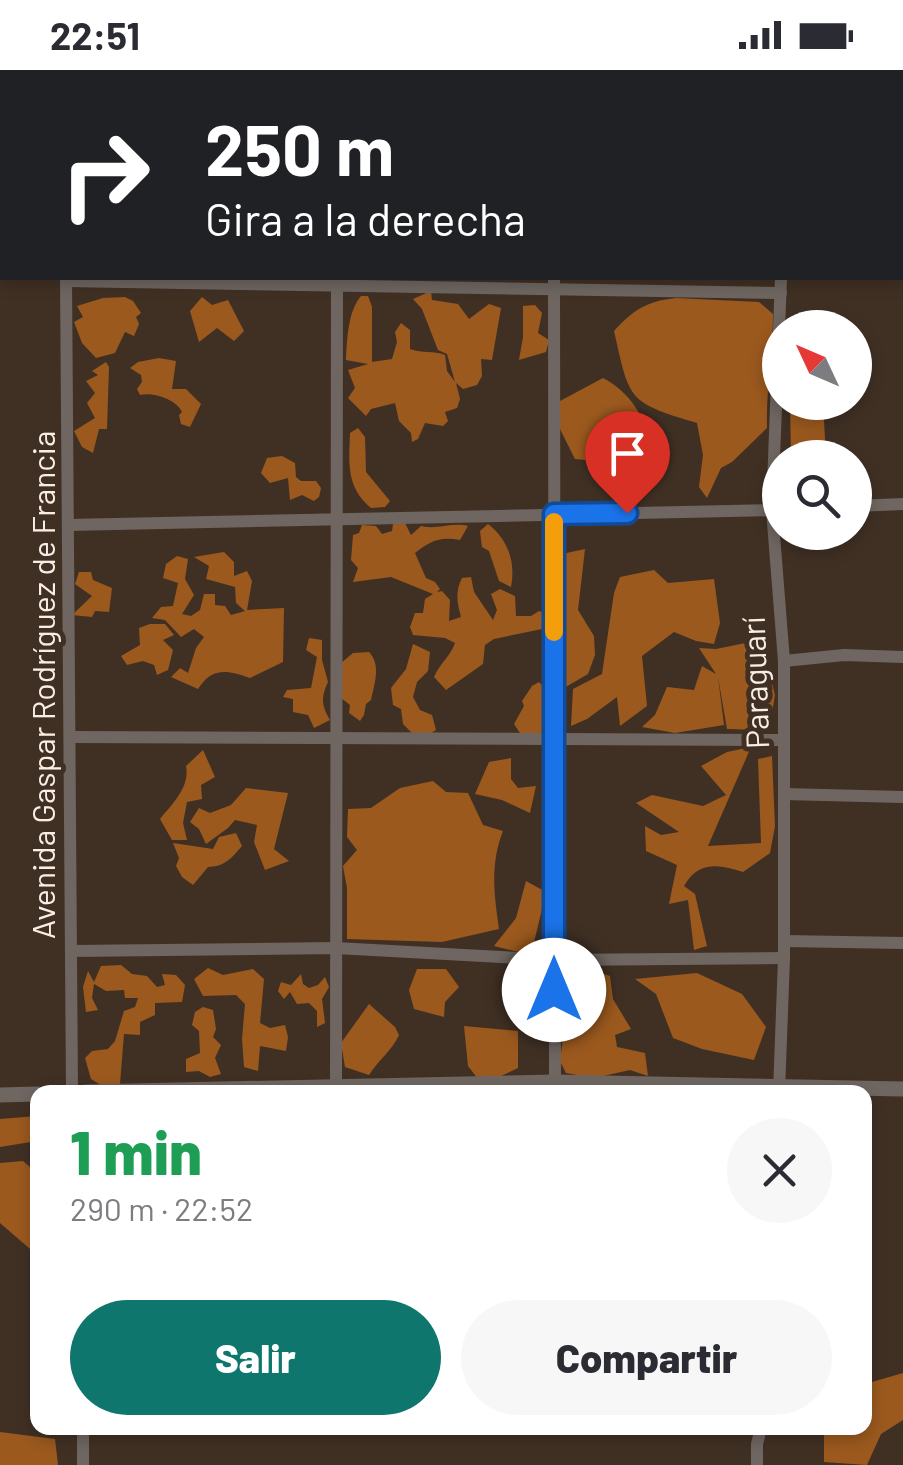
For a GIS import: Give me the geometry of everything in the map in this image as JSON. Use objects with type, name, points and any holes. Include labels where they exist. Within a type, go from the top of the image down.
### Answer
[{"type":"street","name":"Avenida Gaspar Rodríguez de Francia","points":[[66,280],[72,1085]]},
{"type":"street","points":[[202,280],[554,283],[781,293]]},
{"type":"street","name":"Paraguarí","points":[[778,440],[781,280]]},
{"type":"street","points":[[336,1085],[337,281]]},
{"type":"street","points":[[554,283],[555,1082]]},
{"type":"street","points":[[872,505],[903,504]]},
{"type":"street","points":[[68,525],[762,510]]},
{"type":"street","name":"Paraguarí","points":[[778,550],[784,661],[784,958],[779,1085]]},
{"type":"street","points":[[784,661],[844,655],[903,657]]},
{"type":"street","points":[[70,737],[784,740]]},
{"type":"street","points":[[784,794],[903,797]]},
{"type":"street","points":[[784,942],[903,943]]},
{"type":"street","points":[[72,951],[336,948],[554,960],[784,958]]},
{"type":"street","points":[[424,1085],[639,1085]]},
{"type":"street","points":[[872,1088],[903,1088]]},
{"type":"street","points":[[0,1095],[30,1094]]},
{"type":"street","points":[[83,1435],[83,1465]]},
{"type":"street","points":[[757,1465],[759,1435]]},
{"type":"shaded area","points":[[431,291],[432,300],[458,304],[469,319],[489,304],[501,308],[492,360],[481,359],[482,376],[477,385],[463,389],[456,383],[460,399],[457,408],[445,412],[448,421],[443,426],[425,423],[418,439],[412,442],[411,433],[399,421],[395,403],[371,409],[366,416],[348,398],[355,388],[348,370],[368,364],[346,360],[348,334],[357,302],[361,296],[368,296],[372,307],[372,362],[392,359],[397,342],[395,332],[401,323],[410,330],[410,349],[445,355],[447,371],[455,382],[447,354],[438,350],[422,309],[413,299]]},
{"type":"shaded area","points":[[125,297],[141,313],[136,317],[139,324],[134,336],[125,332],[115,353],[96,358],[82,343],[74,322],[83,317],[77,306],[103,298]]},
{"type":"shaded area","points":[[202,297],[212,305],[228,300],[244,331],[234,341],[217,328],[199,342],[190,311]]},
{"type":"shaded area","points":[[676,298],[759,302],[768,310],[762,310],[762,420],[767,420],[767,428],[721,468],[707,498],[699,487],[703,455],[697,423],[644,403],[635,395],[624,372],[614,331],[628,317],[657,301]]},
{"type":"shaded area","points":[[535,305],[542,313],[538,333],[549,340],[546,352],[519,360],[523,306]]},
{"type":"shaded area","points":[[159,358],[176,361],[172,389],[186,389],[201,404],[190,427],[181,424],[182,412],[175,403],[140,395],[137,389],[141,375],[130,368],[138,362]]},
{"type":"shaded area","points":[[106,362],[107,429],[99,429],[93,453],[82,447],[74,431],[95,418],[87,403],[95,393],[86,381],[98,375],[92,371]]},
{"type":"shaded area","points":[[603,378],[628,398],[648,435],[651,446],[630,464],[575,459],[559,427],[560,401]]},
{"type":"shaded area","points":[[790,420],[824,420],[825,440],[791,440]]},
{"type":"shaded area","points":[[358,428],[365,437],[366,472],[390,501],[385,507],[371,508],[353,483],[350,433]]},
{"type":"shaded area","points":[[282,456],[295,463],[296,477],[301,481],[316,481],[321,488],[319,497],[314,501],[302,495],[290,500],[288,478],[270,483],[261,473],[267,458]]},
{"type":"shaded area","points":[[405,523],[411,535],[421,526],[468,526],[460,540],[436,541],[415,553],[426,578],[435,582],[440,589],[437,592],[442,591],[450,600],[449,621],[461,617],[458,588],[462,578],[471,577],[474,592],[493,620],[497,610],[491,594],[500,589],[515,596],[516,616],[531,616],[539,611],[552,615],[547,628],[494,639],[485,645],[483,664],[446,690],[434,677],[455,643],[445,638],[413,635],[410,627],[415,613],[423,613],[425,599],[433,594],[391,577],[353,582],[358,568],[351,560],[353,535],[359,533],[362,525],[376,526],[382,534],[392,531],[393,524]]},
{"type":"shaded area","points":[[488,524],[509,552],[511,587],[499,581],[489,551],[482,547],[480,531]]},
{"type":"shaded area","points":[[585,549],[578,610],[594,636],[595,655],[588,674],[564,688],[562,554]]},
{"type":"shaded area","points":[[224,552],[234,562],[234,576],[247,571],[252,581],[247,610],[284,608],[283,662],[250,678],[227,672],[215,674],[198,689],[171,677],[180,668],[188,673],[204,637],[194,629],[181,637],[165,620],[152,618],[161,607],[173,606],[178,583],[163,578],[166,564],[177,556],[188,559],[185,579],[194,595],[182,614],[191,616],[200,610],[204,594],[215,594],[215,605],[225,606],[231,615],[245,611],[236,603],[235,587],[206,579],[209,566],[194,557]]},
{"type":"shaded area","points":[[654,570],[668,583],[714,579],[720,623],[714,644],[674,632],[642,656],[647,706],[620,726],[617,697],[571,726],[573,689],[602,674],[620,577]]},
{"type":"shaded area","points":[[79,572],[91,572],[93,580],[112,588],[109,612],[95,611],[92,617],[72,615],[92,596],[75,584]]},
{"type":"shaded area","points":[[165,624],[174,635],[163,640],[173,650],[168,670],[157,675],[154,665],[143,661],[127,665],[121,656],[140,645],[139,628]]},
{"type":"shaded area","points":[[309,638],[322,640],[328,682],[323,701],[330,720],[314,728],[308,715],[293,712],[293,699],[283,697],[287,690],[311,688],[317,657],[306,650]]},
{"type":"shaded area","points":[[770,638],[769,672],[775,695],[769,730],[727,729],[718,677],[724,725],[675,733],[642,727],[655,715],[667,687],[694,690],[702,666],[716,674],[699,648],[716,649]]},
{"type":"shaded area","points":[[413,644],[430,652],[428,671],[417,682],[413,697],[420,710],[432,715],[436,730],[428,735],[413,734],[403,724],[401,709],[393,705],[391,688],[406,669]]},
{"type":"shaded area","points":[[369,652],[375,662],[375,680],[371,700],[360,721],[349,713],[350,705],[341,698],[340,664],[353,653]]},
{"type":"shaded area","points":[[539,682],[551,694],[552,720],[541,733],[520,733],[514,724],[524,706],[522,701]]},
{"type":"shaded area","points":[[751,747],[708,846],[761,843],[758,759],[772,756],[775,826],[770,853],[743,872],[710,867],[690,878],[684,886],[695,894],[707,946],[694,950],[688,900],[669,904],[677,865],[646,851],[645,826],[661,835],[679,832],[636,803],[652,795],[703,806],[726,795],[701,766],[727,752]]},
{"type":"shaded area","points":[[203,750],[215,777],[201,785],[202,799],[187,802],[183,823],[187,840],[172,840],[160,819],[183,788],[186,766]]},
{"type":"shaded area","points":[[511,758],[511,779],[518,788],[536,786],[530,813],[502,800],[475,794],[489,762]]},
{"type":"shaded area","points":[[433,781],[446,792],[468,793],[483,825],[503,831],[495,867],[499,929],[442,942],[347,939],[343,866],[357,850],[347,837],[348,809],[371,808],[400,788]]},
{"type":"shaded area","points":[[246,788],[288,793],[274,849],[289,861],[265,870],[254,842],[257,825],[235,820],[206,844],[199,829],[190,822],[199,808],[210,813],[231,805]]},
{"type":"shaded area","points":[[236,833],[242,846],[231,858],[208,867],[193,885],[182,877],[173,843],[213,849],[219,837]]},
{"type":"shaded area","points":[[526,881],[546,892],[531,955],[494,946],[516,918]]},
{"type":"shaded area","points":[[121,965],[132,974],[147,976],[157,987],[165,985],[162,974],[176,975],[185,985],[182,1002],[155,1003],[155,1015],[140,1022],[140,1035],[124,1034],[120,1084],[115,1085],[101,1085],[91,1079],[85,1058],[92,1051],[108,1049],[115,1041],[124,1011],[135,1007],[138,998],[125,998],[124,990],[106,991],[94,984],[92,998],[98,1010],[86,1012],[83,987],[88,971],[94,982],[101,966]]},
{"type":"shaded area","points":[[580,966],[610,976],[613,999],[631,1029],[615,1035],[617,1047],[645,1053],[648,1076],[630,1070],[594,1078],[566,1073],[560,1061],[565,1022],[562,977]]},
{"type":"shaded area","points":[[208,968],[223,975],[253,969],[264,979],[260,1023],[270,1028],[285,1025],[288,1037],[286,1051],[260,1046],[258,1071],[244,1067],[245,1004],[236,995],[203,996],[194,979]]},
{"type":"shaded area","points":[[417,969],[446,969],[459,987],[445,1002],[444,1017],[414,1009],[409,990]]},
{"type":"shaded area","points":[[697,973],[742,994],[766,1027],[754,1060],[702,1049],[673,1038],[656,994],[635,979]]},
{"type":"shaded area","points":[[301,974],[303,984],[309,988],[325,977],[329,987],[322,999],[325,1023],[317,1027],[317,1011],[309,1003],[297,1004],[290,992],[284,999],[278,991],[281,982],[291,985]]},
{"type":"shaded area","points":[[369,1004],[399,1035],[369,1075],[345,1067],[341,1043]]},
{"type":"shaded area","points":[[203,1007],[213,1010],[213,1037],[221,1045],[215,1058],[221,1074],[210,1077],[199,1071],[186,1072],[186,1059],[200,1053],[199,1031],[192,1025],[195,1012]]},
{"type":"shaded area","points":[[464,1026],[518,1031],[518,1068],[499,1077],[478,1079],[468,1066]]},
{"type":"shaded area","points":[[30,1117],[30,1142],[0,1147],[0,1119]]},
{"type":"shaded area","points":[[23,1161],[30,1167],[30,1249],[0,1223],[0,1163]]},
{"type":"shaded area","points":[[903,1373],[903,1420],[881,1434],[867,1465],[824,1462],[824,1435],[872,1435],[872,1382]]},
{"type":"shaded area","points":[[0,1432],[55,1439],[58,1465],[0,1465]]},
{"type":"slow traffic","points":[[554,522],[554,632]]},
{"type":"route","points":[[554,990],[554,514],[627,513]]}]
